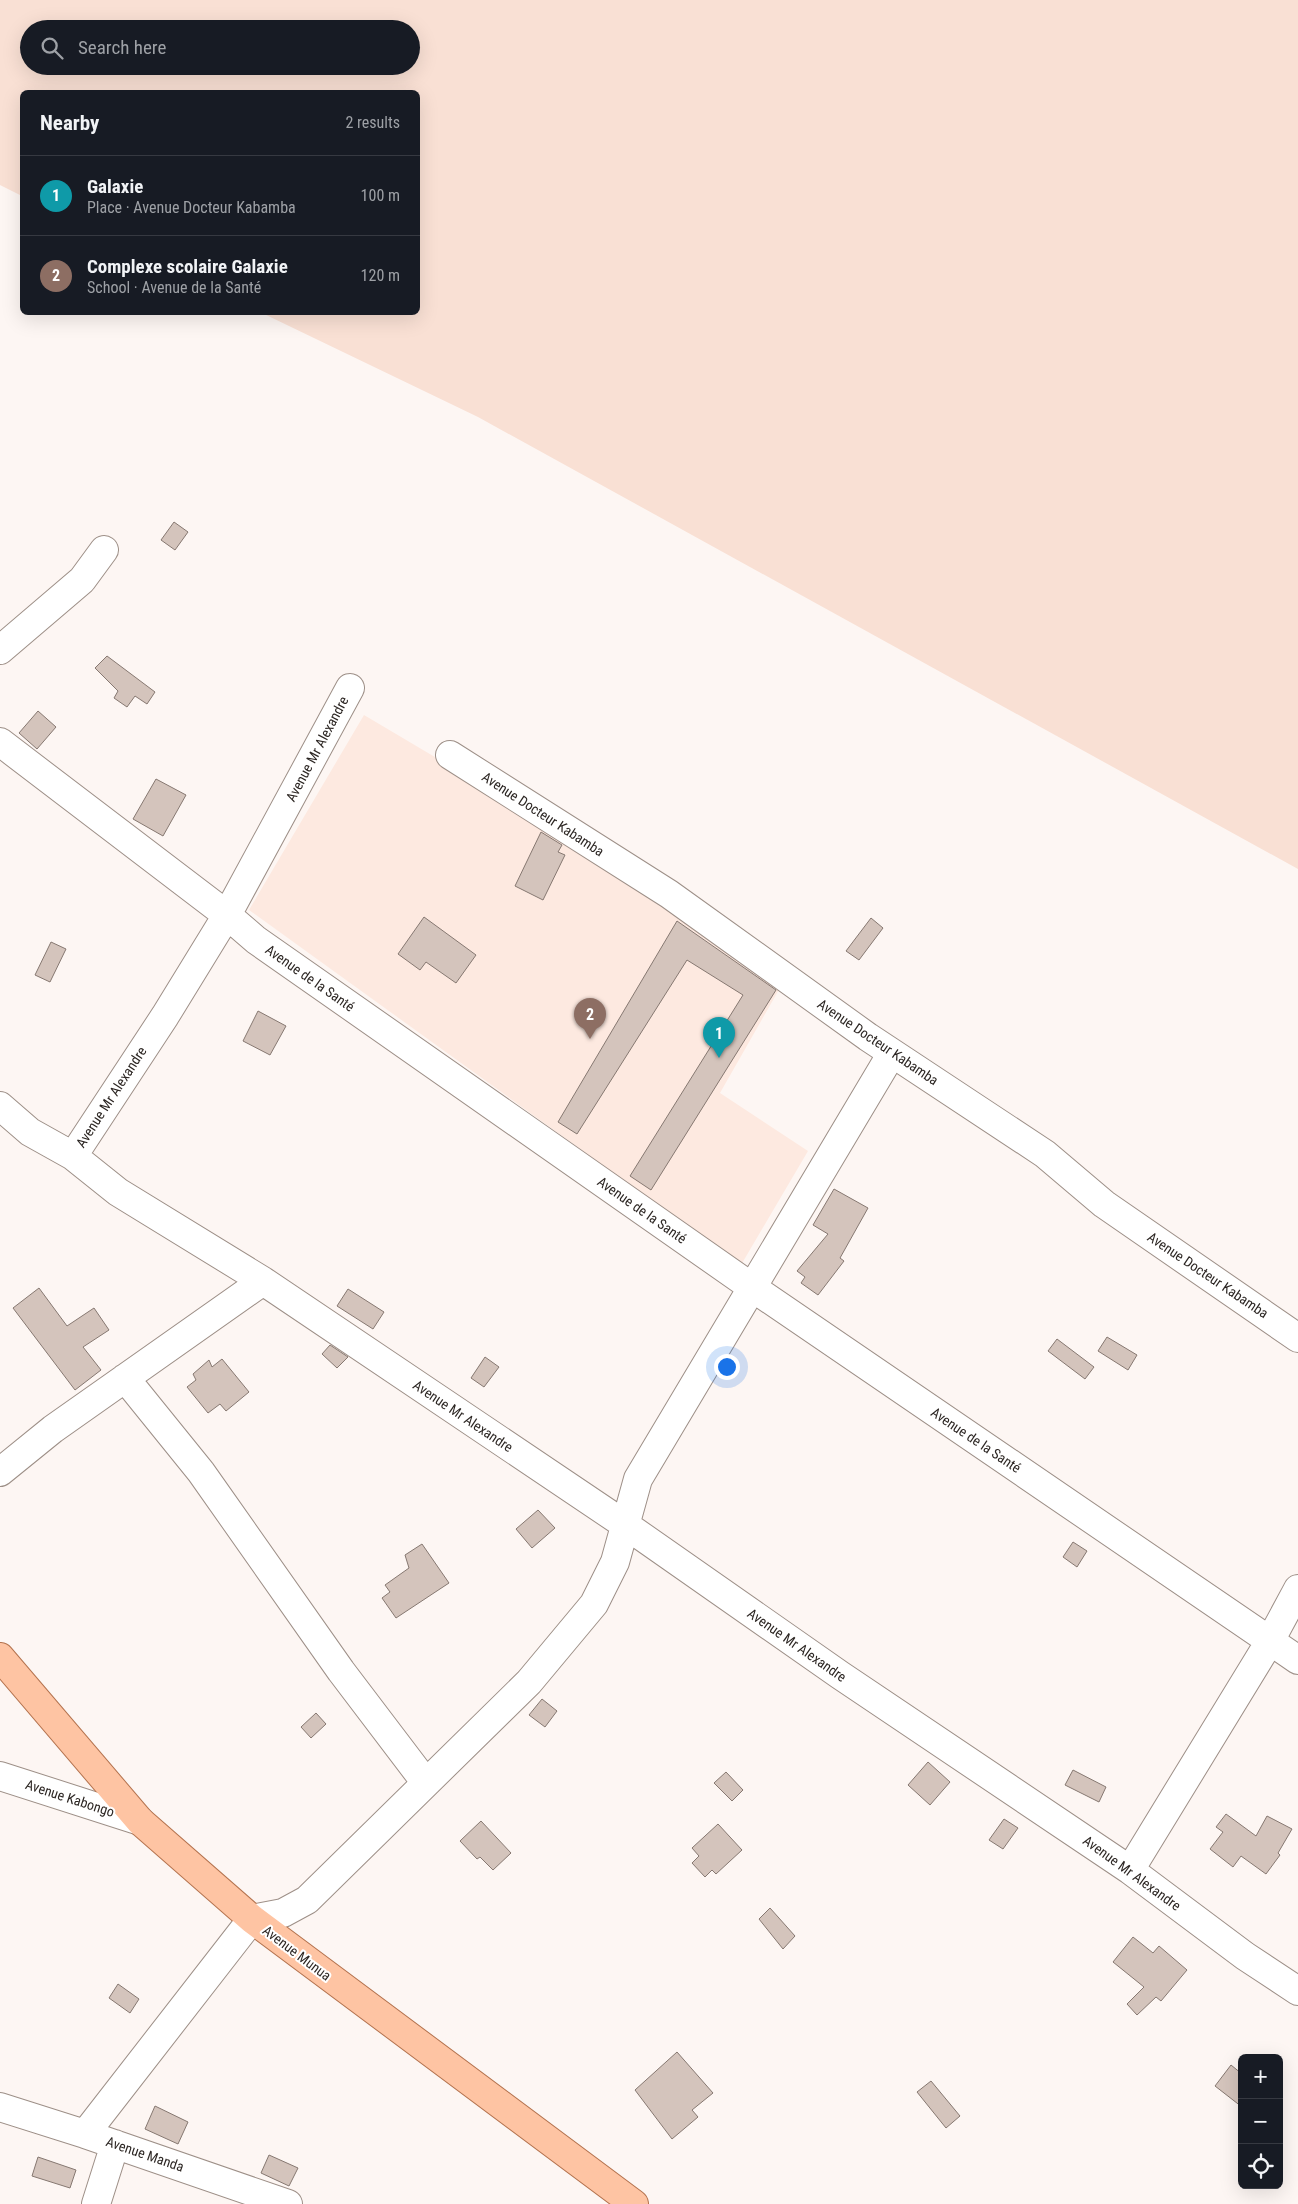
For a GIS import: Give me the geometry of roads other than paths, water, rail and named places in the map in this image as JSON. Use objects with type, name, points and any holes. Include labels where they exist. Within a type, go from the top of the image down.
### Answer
[{"type":"main road","name":"Avenue Munua","points":[[0,1657],[140,1821],[252,1919],[634,2204]]},
{"type":"street","points":[[0,650],[82,580],[104,550]]},
{"type":"street","name":"Avenue Mr Alexandre","points":[[350,688],[227,915],[165,1016],[73,1156],[118,1192],[263,1281],[627,1526],[840,1675],[1130,1870],[1245,1956],[1298,1992]]},
{"type":"street","name":"Avenue de la Santé","points":[[0,742],[227,915],[256,940],[753,1288],[1298,1660]]},
{"type":"street","name":"Avenue Docteur Kabamba","points":[[450,754],[669,894],[892,1053],[1045,1154],[1104,1204],[1298,1338]]},
{"type":"street","points":[[85,2134],[252,1919],[283,1913],[307,1900],[529,1682],[576,1628],[594,1604],[615,1562],[627,1526],[638,1479],[753,1288],[814,1180],[892,1053]]},
{"type":"street","points":[[0,1106],[30,1132],[73,1156]]},
{"type":"street","points":[[0,1472],[53,1429],[263,1281]]},
{"type":"street","points":[[125,1378],[201,1472],[341,1671],[426,1783]]},
{"type":"street","points":[[1130,1870],[1270,1641],[1298,1589]]},
{"type":"street","name":"Avenue Kabongo","points":[[0,1776],[140,1821]]},
{"type":"street","name":"Avenue Manda","points":[[0,2107],[115,2144],[288,2204]]},
{"type":"street","points":[[96,2204],[115,2144]]},
{"type":"place","name":"Complexe scolaire Galaxie","points":[[590,1039]]},
{"type":"place","name":"Galaxie","points":[[719,1058]]}]
